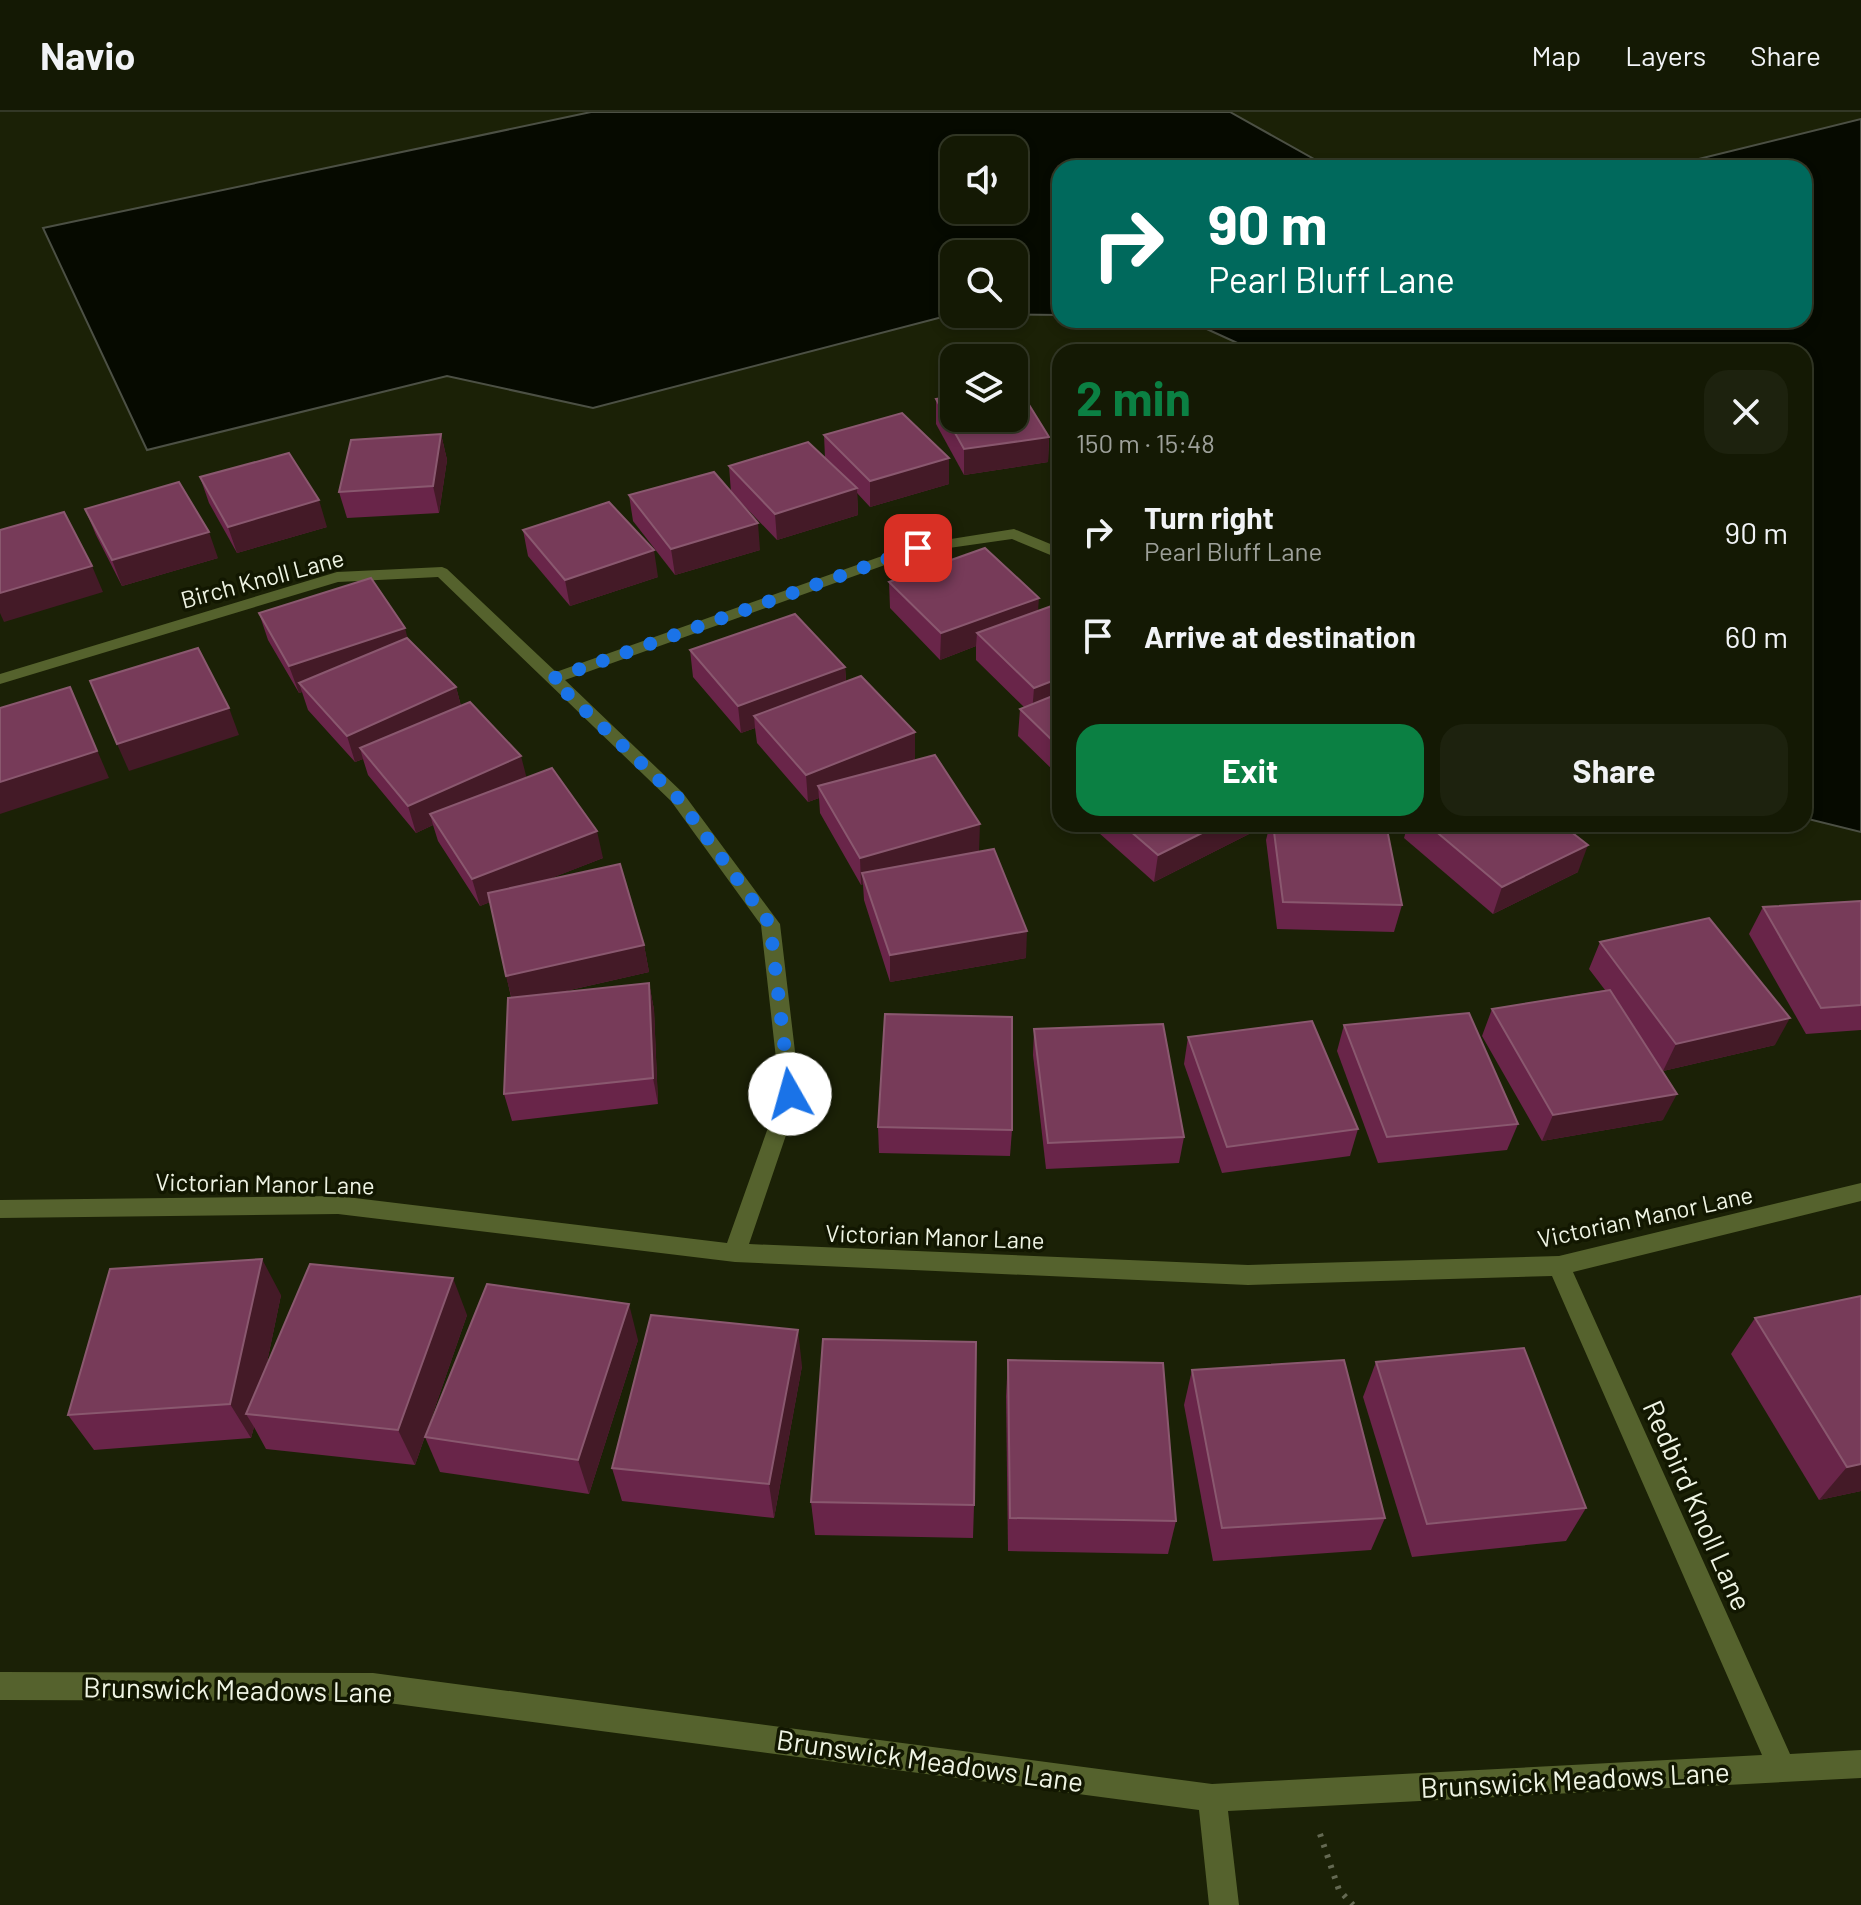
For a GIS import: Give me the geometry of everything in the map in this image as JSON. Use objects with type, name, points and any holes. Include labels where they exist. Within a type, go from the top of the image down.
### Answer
[{"type":"street","points":[[552,679],[918,548],[1014,534],[1052,551]]},
{"type":"street","name":"Birch Knoll Lane","points":[[0,679],[337,577],[442,572],[677,797],[770,924],[790,1094],[735,1253]]},
{"type":"street","name":"Victorian Manor Lane","points":[[1,1211],[338,1205],[735,1253],[1248,1275],[1559,1266],[1861,1192]]},
{"type":"street","name":"Redbird Knoll Lane","points":[[1559,1266],[1782,1768]]},
{"type":"street","name":"Brunswick Meadows Lane","points":[[0,1686],[373,1687],[1212,1798],[1861,1764]]},
{"type":"street","points":[[1212,1798],[1224,1905]]},
{"type":"path","points":[[1305,1792],[1339,1890],[1353,1905]]},
{"type":"shaded area","points":[[591,112],[1230,112],[1316,160],[1052,160],[1052,315],[1028,315],[1028,240],[940,240],[940,318],[593,408],[447,376],[147,450],[43,228]]},
{"type":"shaded area","points":[[1861,119],[1861,832],[1812,820],[1812,344],[1240,344],[1204,328],[1812,328],[1812,160],[1694,160]]},
{"type":"building","points":[[1028,403],[1049,437],[964,449],[954,432],[1028,432]]},
{"type":"building","points":[[902,413],[949,458],[870,481],[824,435]]},
{"type":"building","points":[[441,434],[433,486],[339,492],[351,440]]},
{"type":"building","points":[[808,442],[857,488],[775,514],[729,466]]},
{"type":"building","points":[[289,453],[319,500],[228,527],[200,477]]},
{"type":"building","points":[[714,472],[758,523],[671,549],[629,495]]},
{"type":"building","points":[[179,482],[209,532],[112,560],[85,509]]},
{"type":"building","points":[[609,502],[654,550],[565,580],[523,530]]},
{"type":"building","points":[[64,512],[92,566],[0,593],[0,530]]},
{"type":"building","points":[[985,548],[1039,598],[941,633],[889,582]]},
{"type":"building","points":[[371,578],[405,628],[289,666],[259,613]]},
{"type":"building","points":[[1052,606],[1052,681],[1034,688],[977,633]]},
{"type":"building","points":[[795,614],[845,667],[738,706],[690,650]]},
{"type":"building","points":[[407,638],[456,687],[347,736],[299,683]]},
{"type":"building","points":[[198,648],[229,708],[117,744],[90,681]]},
{"type":"building","points":[[861,676],[915,732],[806,775],[754,716]]},
{"type":"building","points":[[70,687],[97,751],[0,782],[0,708]]},
{"type":"building","points":[[1052,696],[1052,740],[1020,709]]},
{"type":"building","points":[[470,702],[521,756],[408,806],[360,748]]},
{"type":"building","points":[[935,755],[980,824],[860,858],[818,786]]},
{"type":"building","points":[[552,768],[597,831],[472,879],[430,814]]},
{"type":"building","points":[[1131,832],[1204,832],[1158,855]]},
{"type":"building","points":[[1274,832],[1388,832],[1402,905],[1283,902]]},
{"type":"building","points":[[1437,832],[1571,832],[1588,845],[1502,887]]},
{"type":"building","points":[[994,849],[1027,931],[890,955],[862,873]]},
{"type":"building","points":[[620,864],[644,945],[506,976],[488,893]]},
{"type":"building","points":[[1861,901],[1861,1005],[1821,1008],[1763,907]]},
{"type":"building","points":[[1709,918],[1790,1018],[1676,1044],[1600,942]]},
{"type":"building","points":[[649,983],[653,1078],[504,1094],[508,998]]},
{"type":"building","points":[[1610,990],[1677,1094],[1553,1115],[1492,1009]]},
{"type":"building","points":[[1469,1013],[1518,1124],[1387,1137],[1344,1025]]},
{"type":"building","points":[[885,1014],[1012,1017],[1012,1130],[878,1127]]},
{"type":"building","points":[[1312,1021],[1358,1129],[1227,1147],[1188,1037]]},
{"type":"building","points":[[1163,1024],[1184,1137],[1048,1143],[1034,1029]]},
{"type":"building","points":[[262,1259],[230,1404],[68,1415],[110,1269]]},
{"type":"building","points":[[310,1264],[453,1278],[398,1430],[246,1414]]},
{"type":"building","points":[[487,1284],[629,1304],[578,1460],[425,1437]]},
{"type":"building","points":[[1861,1296],[1861,1464],[1847,1467],[1755,1318]]},
{"type":"building","points":[[651,1315],[798,1330],[769,1484],[612,1468]]},
{"type":"building","points":[[823,1339],[976,1342],[974,1505],[811,1502]]},
{"type":"building","points":[[1524,1348],[1586,1508],[1427,1524],[1376,1362]]},
{"type":"building","points":[[1008,1360],[1163,1363],[1176,1521],[1010,1518]]},
{"type":"building","points":[[1344,1360],[1385,1518],[1222,1528],[1192,1370]]},
{"type":"route","points":[[790,1094],[770,924],[677,797],[552,679],[918,548]]}]
